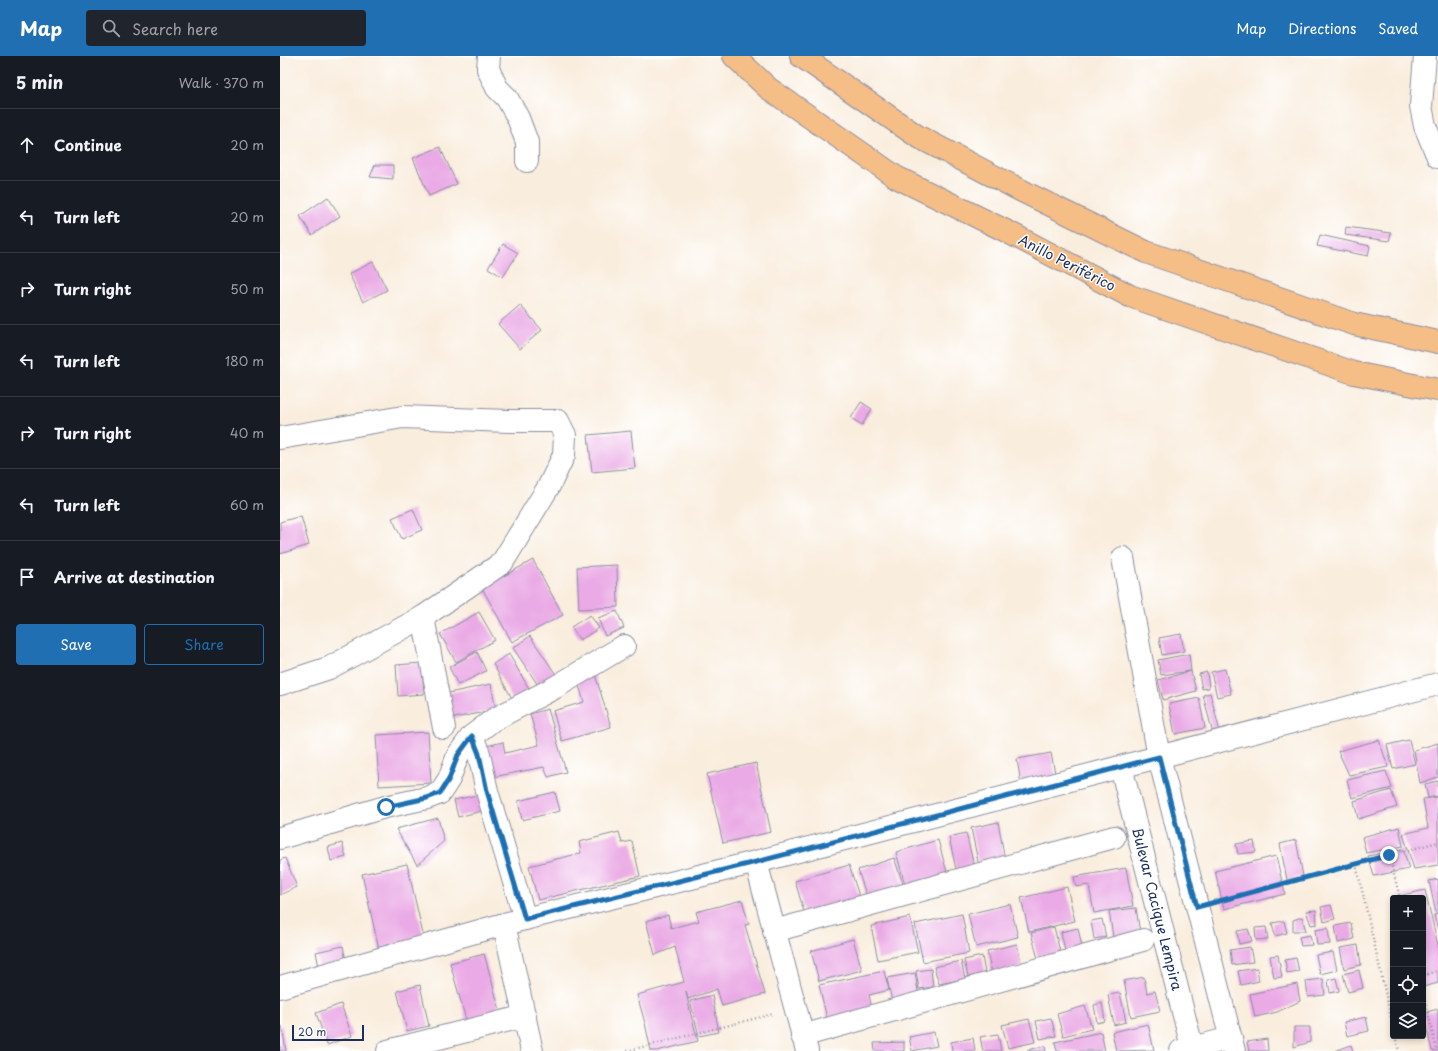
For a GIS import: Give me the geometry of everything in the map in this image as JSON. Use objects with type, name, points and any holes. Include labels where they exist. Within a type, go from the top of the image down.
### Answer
[{"type":"highway","name":"Anillo Periférico","points":[[734,56],[768,88],[896,177],[1006,231],[1130,296],[1354,373],[1438,390]]},
{"type":"highway","points":[[801,56],[917,136],[1026,193],[1146,252],[1354,324],[1438,342]]},
{"type":"street","points":[[489,56],[488,69],[497,88],[507,98],[518,118],[527,142],[527,161]]},
{"type":"street","points":[[1425,56],[1421,106],[1425,126],[1438,157]]},
{"type":"street","points":[[280,438],[403,417],[508,421],[558,421],[565,435],[564,455],[549,486],[502,563],[423,617],[329,668],[280,684]]},
{"type":"street","points":[[1123,558],[1159,757],[1233,1044],[1189,1050]]},
{"type":"street","points":[[423,617],[444,728]]},
{"type":"street","points":[[280,838],[386,807],[427,798],[440,793],[449,779],[458,755],[472,736],[493,720],[554,688],[624,646]]},
{"type":"street","points":[[280,986],[504,924],[756,862],[1438,684]]},
{"type":"street","points":[[472,736],[479,754],[487,791],[525,919]]},
{"type":"street","name":"Bulevar Cacique Lempira","points":[[1121,767],[1189,1050]]},
{"type":"street","points":[[774,931],[1114,837]]},
{"type":"street","points":[[756,862],[804,1044],[1143,940]]},
{"type":"street","points":[[504,924],[532,1051]]},
{"type":"street","points":[[388,1051],[525,1016]]},
{"type":"path","points":[[1197,907],[1438,842]]},
{"type":"path","points":[[1389,855],[1399,895]]},
{"type":"path","points":[[1356,864],[1390,1013]]},
{"type":"path","points":[[1426,974],[1438,971]]},
{"type":"path","points":[[1425,1003],[1437,1051]]},
{"type":"path","points":[[627,1051],[795,1009]]},
{"type":"path","points":[[1396,1039],[1399,1051]]},
{"type":"building","points":[[440,147],[457,184],[429,196],[413,158]]},
{"type":"building","points":[[375,165],[393,165],[393,179],[370,177]]},
{"type":"building","points":[[328,197],[340,216],[312,235],[300,216]]},
{"type":"building","points":[[1346,227],[1391,233],[1389,241],[1345,235]]},
{"type":"building","points":[[1320,235],[1370,246],[1368,256],[1317,246]]},
{"type":"building","points":[[503,244],[518,253],[503,277],[488,268]]},
{"type":"building","points":[[373,262],[387,290],[363,302],[349,274]]},
{"type":"building","points":[[520,305],[542,330],[520,349],[498,324]]},
{"type":"building","points":[[861,402],[872,409],[862,425],[851,418]]},
{"type":"building","points":[[631,431],[635,468],[592,472],[588,435]]},
{"type":"building","points":[[413,509],[422,530],[402,539],[392,518]]},
{"type":"building","points":[[301,516],[309,545],[280,554],[280,522]]},
{"type":"building","points":[[533,560],[563,615],[512,642],[482,588]]},
{"type":"building","points":[[617,565],[618,607],[579,609],[577,567]]},
{"type":"building","points":[[617,611],[624,628],[605,636],[598,618]]},
{"type":"building","points":[[479,612],[495,640],[456,662],[440,634]]},
{"type":"building","points":[[590,615],[599,628],[580,640],[571,627]]},
{"type":"building","points":[[1181,634],[1184,651],[1162,655],[1159,638]]},
{"type":"building","points":[[530,636],[557,676],[540,688],[513,648]]},
{"type":"building","points":[[477,652],[486,671],[458,685],[449,667]]},
{"type":"building","points":[[509,654],[531,692],[514,702],[493,664]]},
{"type":"building","points":[[1189,654],[1191,671],[1161,675],[1158,660]]},
{"type":"building","points":[[422,663],[424,694],[398,696],[396,665]]},
{"type":"building","points":[[1225,669],[1231,694],[1217,697],[1211,672]]},
{"type":"building","points":[[1191,671],[1196,691],[1163,700],[1158,680]]},
{"type":"building","points":[[1207,672],[1209,688],[1202,689],[1199,674]]},
{"type":"building","points":[[595,674],[611,727],[562,741],[553,711],[584,702],[577,679]]},
{"type":"building","points":[[491,684],[496,710],[449,719],[444,694]]},
{"type":"building","points":[[1210,693],[1220,732],[1213,734],[1203,695]]},
{"type":"building","points":[[1199,698],[1205,728],[1175,734],[1169,704]]},
{"type":"building","points":[[548,709],[566,772],[548,777],[544,767],[493,777],[486,746],[503,742],[505,753],[539,745],[530,714]]},
{"type":"building","points":[[428,732],[431,783],[379,786],[376,735]]},
{"type":"building","points":[[1379,740],[1388,767],[1349,775],[1338,751]]},
{"type":"building","points":[[1409,740],[1415,764],[1393,769],[1387,745]]},
{"type":"building","points":[[1438,743],[1438,777],[1420,783],[1414,750]]},
{"type":"building","points":[[1051,753],[1056,778],[1021,784],[1017,759]]},
{"type":"building","points":[[756,763],[771,832],[723,843],[707,774]]},
{"type":"building","points":[[1386,771],[1392,788],[1352,798],[1347,780]]},
{"type":"building","points":[[1438,781],[1438,796],[1428,798],[1425,784]]},
{"type":"building","points":[[1391,790],[1397,807],[1358,819],[1354,801]]},
{"type":"building","points":[[555,792],[560,811],[522,820],[518,801]]},
{"type":"building","points":[[482,794],[486,810],[458,817],[454,800]]},
{"type":"building","points":[[1438,797],[1438,865],[1414,869],[1403,834],[1428,828],[1423,799]]},
{"type":"building","points":[[438,818],[444,841],[417,865],[396,829]]},
{"type":"building","points":[[998,822],[1006,865],[980,871],[971,828]]},
{"type":"building","points":[[1399,827],[1403,846],[1366,853],[1362,837]]},
{"type":"building","points":[[619,832],[622,843],[632,841],[640,876],[538,900],[529,866],[581,853],[579,842]]},
{"type":"building","points":[[966,833],[975,870],[957,874],[949,837]]},
{"type":"building","points":[[938,840],[948,876],[906,888],[896,852]]},
{"type":"building","points":[[1296,840],[1303,876],[1287,880],[1280,844]]},
{"type":"building","points":[[1254,841],[1256,852],[1238,854],[1236,844]]},
{"type":"building","points":[[342,843],[346,857],[331,861],[328,847]]},
{"type":"building","points":[[1403,849],[1409,869],[1374,876],[1368,856]]},
{"type":"building","points":[[1276,856],[1285,894],[1224,909],[1215,871]]},
{"type":"building","points":[[285,858],[297,887],[280,895],[280,860]]},
{"type":"building","points":[[894,858],[904,886],[867,898],[858,870]]},
{"type":"building","points":[[407,864],[425,943],[380,954],[362,874]]},
{"type":"building","points":[[849,865],[860,899],[805,915],[795,881]]},
{"type":"building","points":[[1126,868],[1133,906],[1094,913],[1089,885],[1076,887],[1074,877]]},
{"type":"building","points":[[1438,879],[1438,913],[1436,913],[1429,881]]},
{"type":"building","points":[[1067,887],[1075,921],[1029,932],[1021,898]]},
{"type":"building","points":[[1425,890],[1438,945],[1438,983],[1426,986],[1426,895],[1403,895]]},
{"type":"building","points":[[742,900],[749,924],[745,925],[765,994],[722,1006],[717,989],[688,999],[686,991],[698,1041],[657,1051],[651,1051],[637,995],[684,982],[675,947],[655,955],[646,921],[668,915],[671,928],[699,921],[696,912]]},
{"type":"building","points":[[1010,904],[1018,937],[976,947],[968,914]]},
{"type":"building","points":[[1331,905],[1335,919],[1324,922],[1321,907]]},
{"type":"building","points":[[1136,908],[1141,939],[1114,943],[1109,911]]},
{"type":"building","points":[[1316,910],[1317,924],[1311,925],[1306,911]]},
{"type":"building","points":[[962,914],[969,953],[923,962],[915,924]]},
{"type":"building","points":[[1438,914],[1438,930],[1434,915]]},
{"type":"building","points":[[910,917],[918,952],[878,960],[871,926]]},
{"type":"building","points":[[1302,917],[1306,931],[1293,931],[1293,920]]},
{"type":"building","points":[[1102,919],[1106,937],[1094,939],[1091,921]]},
{"type":"building","points":[[1284,921],[1287,933],[1275,936],[1272,923]]},
{"type":"building","points":[[1351,923],[1354,939],[1338,943],[1335,926]]},
{"type":"building","points":[[1054,927],[1062,960],[1040,966],[1031,933]]},
{"type":"building","points":[[1266,927],[1268,939],[1256,940],[1255,928]]},
{"type":"building","points":[[1078,928],[1082,947],[1065,951],[1061,932]]},
{"type":"building","points":[[1328,928],[1330,944],[1317,945],[1315,930]]},
{"type":"building","points":[[1248,929],[1252,941],[1239,944],[1237,931]]},
{"type":"building","points":[[1310,935],[1312,945],[1301,946],[1299,937]]},
{"type":"building","points":[[853,939],[862,970],[819,981],[811,951]]},
{"type":"building","points":[[1017,944],[1022,967],[992,973],[987,951]]},
{"type":"building","points":[[1358,945],[1361,965],[1344,969],[1340,948]]},
{"type":"building","points":[[343,946],[346,961],[319,967],[316,952]]},
{"type":"building","points":[[1250,947],[1253,962],[1232,965],[1230,950]]},
{"type":"building","points":[[1333,952],[1337,970],[1320,974],[1316,955]]},
{"type":"building","points":[[484,954],[502,1018],[468,1027],[450,963]]},
{"type":"building","points":[[1278,955],[1282,977],[1274,978],[1270,956]]},
{"type":"building","points":[[982,956],[985,973],[968,977],[964,960]]},
{"type":"building","points":[[1296,958],[1299,971],[1287,973],[1285,960]]},
{"type":"building","points":[[961,961],[965,979],[939,984],[934,967]]},
{"type":"building","points":[[1257,968],[1259,981],[1241,985],[1238,971]]},
{"type":"building","points":[[931,969],[933,987],[919,989],[916,971]]},
{"type":"building","points":[[1359,970],[1363,988],[1348,992],[1343,974]]},
{"type":"building","points":[[884,971],[889,990],[869,995],[873,1013],[828,1023],[819,985]]},
{"type":"building","points":[[915,973],[919,997],[892,1002],[887,978]]},
{"type":"building","points":[[1144,977],[1147,993],[1155,991],[1160,1011],[1131,1017],[1124,981]]},
{"type":"building","points":[[1336,978],[1339,991],[1330,993],[1328,980]]},
{"type":"building","points":[[1323,979],[1325,995],[1308,997],[1306,981]]},
{"type":"building","points":[[1297,984],[1300,1001],[1277,1012],[1255,1017],[1250,994]]},
{"type":"building","points":[[420,985],[429,1026],[407,1031],[397,991]]},
{"type":"building","points":[[1120,993],[1126,1022],[1114,1025],[1108,995]]},
{"type":"building","points":[[712,995],[719,1032],[699,1036],[690,1001]]},
{"type":"building","points":[[1102,1003],[1105,1021],[1097,1023],[1094,1005]]},
{"type":"building","points":[[341,1004],[352,1036],[327,1045],[316,1013]]},
{"type":"building","points":[[1085,1006],[1092,1029],[1063,1036],[1057,1014]]},
{"type":"building","points":[[1438,1009],[1438,1051],[1432,1051],[1426,1026],[1426,1012]]},
{"type":"building","points":[[1366,1017],[1369,1031],[1347,1036],[1344,1022]]},
{"type":"building","points":[[1051,1018],[1056,1036],[1040,1039],[1036,1021]]},
{"type":"building","points":[[1029,1019],[1035,1042],[1008,1048],[1002,1025]]},
{"type":"building","points":[[1148,1024],[1154,1050],[1116,1051],[1112,1032]]},
{"type":"building","points":[[280,1026],[282,1026],[286,1051],[280,1051]]},
{"type":"building","points":[[1294,1027],[1310,1027],[1310,1042],[1294,1047]]},
{"type":"building","points":[[934,1032],[937,1046],[912,1051],[909,1037]]},
{"type":"building","points":[[1101,1032],[1105,1051],[1057,1051],[1055,1042]]},
{"type":"building","points":[[998,1034],[1001,1051],[983,1051],[980,1037]]},
{"type":"building","points":[[973,1038],[975,1051],[952,1051],[951,1042]]},
{"type":"building","points":[[1267,1039],[1268,1051],[1249,1051],[1247,1042]]},
{"type":"building","points":[[904,1042],[904,1051],[875,1051],[874,1043]]},
{"type":"building","points":[[1351,1045],[1353,1051],[1335,1051]]},
{"type":"building","points":[[1045,1046],[1046,1051],[1027,1051],[1027,1050]]},
{"type":"route","points":[[386,807],[427,798],[440,793],[449,779],[458,755],[472,736],[479,754],[487,791],[525,919],[756,862],[1159,757],[1197,907],[1389,855]]}]
